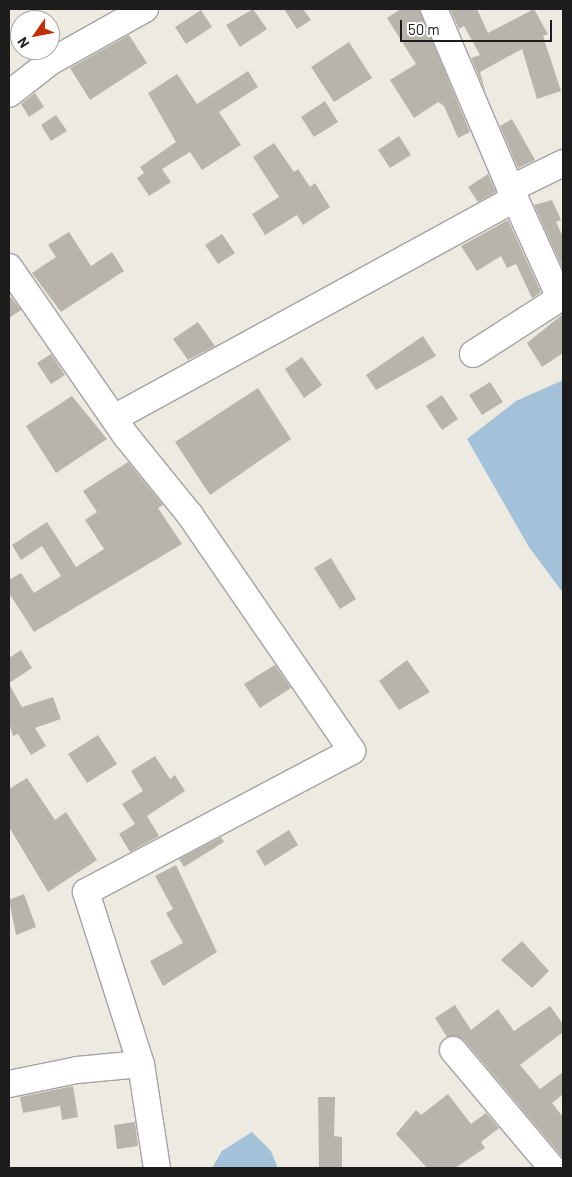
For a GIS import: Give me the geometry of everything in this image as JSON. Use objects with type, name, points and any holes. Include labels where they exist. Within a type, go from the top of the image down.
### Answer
[{"type":"street","points":[[9,94],[50,62],[145,9]]},
{"type":"street","points":[[434,9],[512,194],[560,298],[473,354]]},
{"type":"street","points":[[116,417],[512,194],[563,163]]},
{"type":"street","points":[[9,267],[116,417],[190,515],[352,751],[86,892],[140,1064],[157,1168]]},
{"type":"street","points":[[452,1050],[552,1168]]},
{"type":"street","points":[[9,1084],[77,1070],[140,1064]]},
{"type":"water","points":[[563,380],[563,593],[529,547],[467,439],[516,401]]},
{"type":"water","points":[[252,1132],[271,1151],[278,1168],[212,1168],[222,1151]]},
{"type":"building","points":[[253,9],[267,29],[240,47],[226,25]]},
{"type":"building","points":[[284,9],[303,9],[311,20],[297,29]]},
{"type":"building","points":[[401,9],[419,9],[470,132],[458,138],[444,106],[438,102],[414,118],[390,80],[416,64],[387,18]]},
{"type":"building","points":[[450,9],[477,9],[488,33],[534,9],[548,34],[543,36],[561,91],[537,99],[522,49],[480,72],[486,93],[471,58],[480,55],[464,26],[459,29]]},
{"type":"building","points":[[201,10],[212,27],[186,44],[175,27]]},
{"type":"building","points":[[129,35],[147,63],[90,100],[70,68]]},
{"type":"building","points":[[349,42],[372,78],[334,102],[311,67]]},
{"type":"building","points":[[248,71],[258,87],[219,112],[241,145],[202,170],[190,152],[162,169],[171,182],[149,196],[137,178],[144,173],[140,167],[176,142],[148,93],[177,74],[197,104]]},
{"type":"building","points":[[35,93],[44,107],[29,117],[21,104]]},
{"type":"building","points":[[325,101],[338,122],[314,137],[301,117]]},
{"type":"building","points":[[56,115],[67,131],[51,141],[41,125]]},
{"type":"building","points":[[512,119],[535,160],[518,168],[500,126]]},
{"type":"building","points":[[399,136],[411,155],[390,168],[378,150]]},
{"type":"building","points":[[274,143],[294,172],[298,169],[310,187],[315,183],[330,207],[303,225],[297,215],[265,235],[252,214],[279,197],[253,157]]},
{"type":"building","points":[[488,174],[496,192],[478,202],[468,187]]},
{"type":"building","points":[[552,200],[561,220],[556,222],[563,237],[563,269],[534,205]]},
{"type":"building","points":[[508,220],[541,292],[532,298],[516,264],[507,268],[501,256],[477,271],[461,246]]},
{"type":"building","points":[[69,232],[91,266],[112,252],[124,271],[61,312],[32,273],[56,257],[48,245]]},
{"type":"building","points":[[222,234],[235,253],[218,264],[205,245]]},
{"type":"building","points":[[11,297],[21,310],[9,318],[9,299]]},
{"type":"building","points":[[563,314],[563,353],[542,367],[527,343]]},
{"type":"building","points":[[198,322],[215,346],[188,360],[173,339]]},
{"type":"building","points":[[423,336],[436,356],[376,390],[366,375]]},
{"type":"building","points":[[51,354],[65,375],[51,384],[37,363]]},
{"type":"building","points":[[302,357],[322,385],[304,398],[285,369]]},
{"type":"building","points":[[490,382],[503,402],[482,415],[469,395]]},
{"type":"building","points":[[258,388],[291,439],[210,495],[175,442]]},
{"type":"building","points":[[442,395],[458,419],[442,430],[426,406]]},
{"type":"building","points":[[72,396],[107,439],[56,473],[26,426]]},
{"type":"building","points":[[128,462],[163,505],[158,508],[182,544],[34,632],[9,593],[9,580],[21,573],[34,593],[61,576],[42,546],[21,560],[12,545],[47,522],[76,567],[104,549],[85,520],[97,512],[83,491]]},
{"type":"building","points":[[331,558],[356,599],[340,609],[314,568]]},
{"type":"building","points":[[21,650],[32,668],[9,683],[9,658]]},
{"type":"building","points":[[407,660],[430,692],[399,710],[379,681]]},
{"type":"building","points":[[275,665],[291,688],[260,708],[244,684]]},
{"type":"building","points":[[9,684],[22,707],[53,697],[61,719],[35,728],[46,746],[31,755],[18,734],[13,736],[9,723]]},
{"type":"building","points":[[98,735],[117,764],[87,783],[68,754]]},
{"type":"building","points":[[155,756],[170,779],[175,775],[185,791],[147,816],[159,836],[130,852],[119,834],[135,824],[122,804],[143,791],[131,771]]},
{"type":"building","points":[[27,778],[55,820],[66,812],[97,860],[48,892],[9,827],[9,789]]},
{"type":"building","points":[[289,830],[298,845],[265,866],[256,851]]},
{"type":"building","points":[[221,837],[224,842],[184,867],[179,859]]},
{"type":"building","points":[[176,865],[217,952],[163,986],[150,961],[183,943],[166,913],[173,909],[155,876]]},
{"type":"building","points":[[24,894],[36,927],[16,935],[9,900]]},
{"type":"building","points":[[522,941],[549,971],[532,988],[501,960]]},
{"type":"building","points":[[455,1005],[471,1030],[498,1009],[514,1031],[550,1006],[563,1024],[563,1032],[520,1065],[540,1089],[563,1072],[563,1094],[552,1103],[563,1117],[563,1158],[464,1040],[447,1037],[435,1018]]},
{"type":"building","points":[[73,1086],[78,1117],[62,1120],[60,1106],[23,1113],[20,1097]]},
{"type":"building","points":[[448,1094],[471,1124],[486,1113],[499,1128],[481,1142],[485,1148],[455,1168],[427,1168],[396,1134],[416,1110],[421,1115]]},
{"type":"building","points":[[318,1097],[335,1097],[334,1136],[342,1137],[342,1168],[319,1168]]},
{"type":"building","points":[[135,1122],[138,1146],[117,1149],[114,1125]]}]
